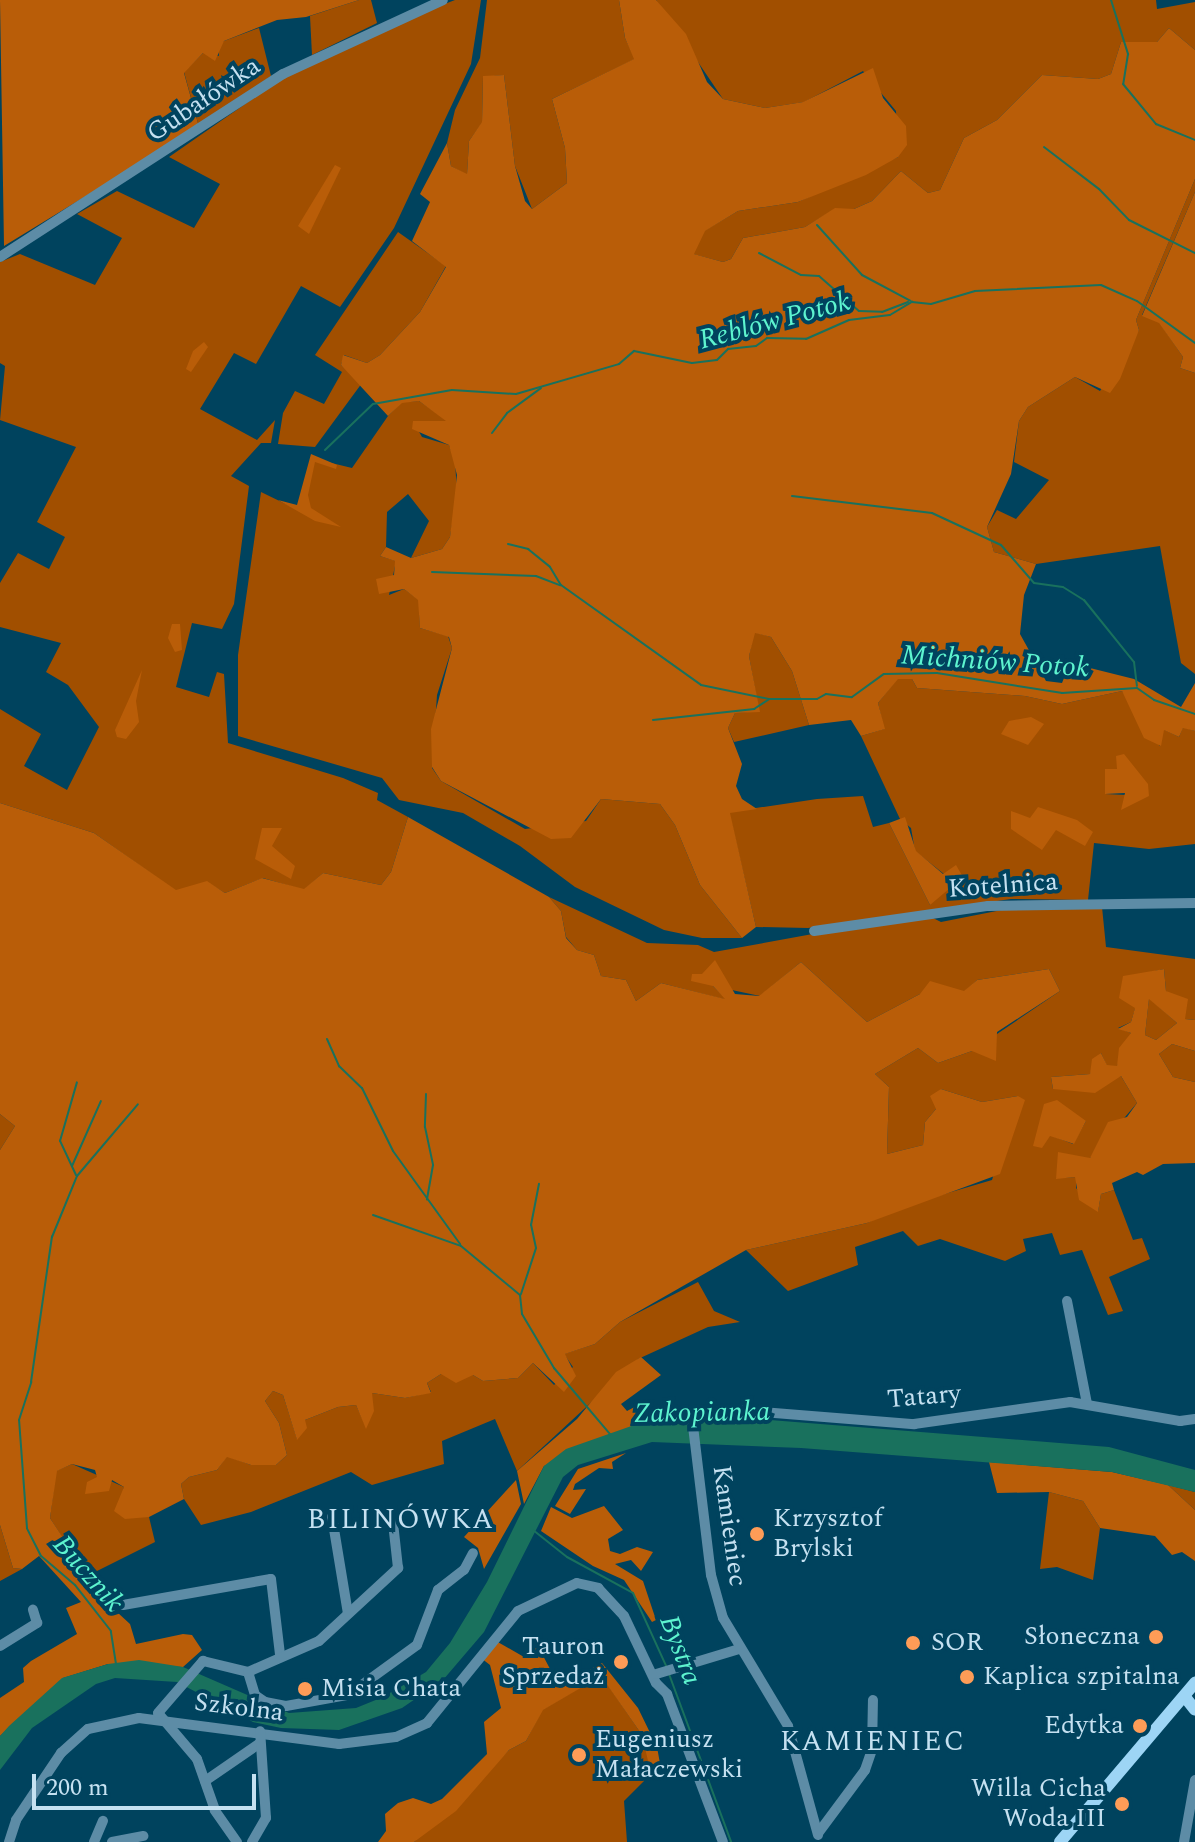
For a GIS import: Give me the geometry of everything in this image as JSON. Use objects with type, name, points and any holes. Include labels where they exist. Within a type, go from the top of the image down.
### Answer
[{"type":"main road","points":[[1060,1842],[1168,1713],[1192,1695]]},
{"type":"street","name":"Gubałówka","points":[[0,257],[283,74],[443,0]]},
{"type":"street","name":"Kotelnica","points":[[814,931],[988,906],[1195,903]]},
{"type":"street","points":[[1067,1301],[1087,1404]]},
{"type":"street","name":"Tatary","points":[[696,1452],[692,1421],[697,1413],[726,1409],[914,1424],[1087,1404],[1180,1421],[1195,1419]]},
{"type":"street","name":"Kamieniec","points":[[696,1452],[711,1575],[723,1618],[788,1726],[817,1839]]},
{"type":"street","points":[[332,1517],[348,1614]]},
{"type":"street","points":[[237,1842],[215,1810],[193,1753],[158,1719],[203,1661],[248,1672],[269,1666],[280,1655],[303,1651],[348,1614],[398,1568],[393,1523]]},
{"type":"street","points":[[248,1672],[255,1695],[265,1702],[286,1706],[348,1695],[417,1645],[438,1590],[464,1570],[473,1553]]},
{"type":"street","points":[[123,1605],[271,1579],[275,1583],[280,1655]]},
{"type":"street","name":"Szkolna","points":[[9,1842],[24,1807],[77,1736],[103,1723],[158,1719],[339,1744],[412,1732],[427,1723],[518,1611],[577,1583],[598,1588],[616,1605],[656,1674]]},
{"type":"street","points":[[0,1646],[37,1623],[33,1610]]},
{"type":"street","points":[[723,1842],[667,1694],[656,1674],[739,1649]]},
{"type":"street","name":"Kamieniec","points":[[817,1839],[865,1770],[872,1750],[873,1700]]},
{"type":"street","points":[[252,1842],[266,1818],[260,1731]]},
{"type":"street","points":[[205,1781],[260,1743]]},
{"type":"street","points":[[1184,1842],[1195,1780]]},
{"type":"street","points":[[94,1842],[103,1821]]},
{"type":"street","points":[[112,1842],[143,1836]]},
{"type":"shaded area","points":[[0,0],[359,0],[306,17],[277,20],[224,41],[215,61],[203,53],[184,73],[199,127],[4,246]]},
{"type":"shaded area","points":[[359,0],[371,0],[377,23],[312,55],[310,16]]},
{"type":"shaded area","points":[[455,0],[481,0],[471,64],[394,228],[340,307],[301,286],[256,364],[234,353],[200,409],[257,440],[275,420],[271,443],[261,443],[231,476],[249,486],[234,604],[222,629],[192,623],[176,687],[209,697],[217,672],[224,674],[228,743],[343,778],[378,793],[377,800],[408,817],[391,872],[381,885],[323,873],[304,890],[263,878],[225,893],[207,882],[176,891],[94,833],[0,803],[0,709],[41,734],[24,766],[67,790],[99,727],[68,685],[46,672],[61,643],[0,627],[0,583],[18,553],[49,569],[65,537],[37,522],[76,447],[0,420],[5,366],[0,363],[0,262],[20,254],[95,285],[122,238],[77,214],[117,191],[194,228],[220,184],[169,157],[281,79],[377,30]]},
{"type":"shaded area","points":[[487,0],[619,0],[625,38],[635,59],[552,99],[565,148],[567,183],[532,209],[515,166],[504,75],[483,77],[482,123],[469,141],[467,175],[451,166],[447,143],[455,110],[480,58]]},
{"type":"shaded area","points":[[619,0],[656,0],[686,34],[707,82],[723,99],[765,108],[803,102],[873,68],[883,98],[906,126],[907,145],[898,157],[866,175],[798,202],[738,211],[705,231],[694,254],[723,262],[731,259],[743,238],[805,227],[835,208],[854,209],[872,201],[901,171],[928,193],[940,190],[964,138],[997,120],[1042,75],[1098,79],[1111,74],[1121,42],[1157,42],[1169,28],[1195,50],[1195,179],[1136,320],[1139,330],[1120,379],[1110,393],[1075,377],[1028,407],[1019,421],[1011,474],[987,527],[994,552],[1036,564],[1024,595],[1020,634],[1046,681],[1062,683],[1070,663],[1134,679],[1181,707],[1195,683],[1195,731],[1183,728],[1179,737],[1164,730],[1161,746],[1144,738],[1122,691],[1062,704],[1025,696],[917,688],[912,679],[898,679],[878,703],[885,729],[861,736],[851,720],[809,725],[792,671],[771,637],[755,633],[749,656],[760,712],[735,713],[728,728],[742,764],[736,786],[742,799],[757,809],[730,813],[756,927],[742,938],[700,885],[675,825],[660,804],[601,799],[571,838],[551,839],[441,781],[432,767],[431,729],[452,648],[449,637],[420,628],[418,600],[404,589],[379,594],[376,579],[394,575],[395,561],[380,556],[386,547],[411,558],[442,549],[450,537],[457,475],[449,445],[412,429],[413,421],[446,421],[419,401],[402,403],[388,416],[341,365],[343,355],[367,363],[380,355],[420,312],[446,267],[412,241],[430,202],[420,194],[447,143],[451,166],[467,174],[469,141],[482,122],[483,76],[504,75],[515,166],[525,201],[532,209],[567,183],[565,148],[552,99],[634,59],[625,38]]},
{"type":"shaded area","points":[[656,0],[1156,0],[1157,9],[1195,2],[1195,50],[1169,28],[1157,42],[1121,42],[1111,74],[1098,79],[1042,75],[997,120],[964,138],[940,190],[928,193],[901,171],[872,201],[854,209],[835,209],[805,227],[743,238],[731,259],[723,262],[693,254],[704,231],[738,211],[798,202],[898,157],[896,111],[863,71],[804,102],[765,108],[723,99]]},
{"type":"shaded area","points":[[259,28],[271,76],[199,127],[184,72],[204,52],[219,56],[218,46],[224,41]]},
{"type":"shaded area","points":[[335,165],[341,168],[309,234],[298,226]]},
{"type":"shaded area","points":[[1195,179],[1195,192],[1142,315],[1159,322],[1183,357],[1180,368],[1195,373],[1195,674],[1181,663],[1160,546],[1036,564],[994,552],[987,527],[997,510],[1016,519],[1049,480],[1014,462],[1019,421],[1028,407],[1075,377],[1100,391],[1139,330],[1136,320]]},
{"type":"shaded area","points":[[1195,192],[1195,373],[1180,368],[1183,357],[1159,323],[1142,316]]},
{"type":"shaded area","points":[[398,232],[446,266],[420,312],[380,355],[367,363],[344,355],[341,365],[362,383],[315,447],[278,444],[283,413],[295,391],[324,404],[342,372],[315,355]]},
{"type":"shaded area","points":[[204,342],[208,347],[191,372],[186,369],[193,351]]},
{"type":"shaded area","points":[[419,401],[448,421],[413,421],[422,437],[449,445],[455,461],[457,493],[450,537],[442,549],[411,558],[429,521],[408,494],[387,512],[386,547],[380,556],[396,561],[389,595],[404,589],[419,600],[420,628],[448,636],[452,648],[437,695],[432,768],[441,781],[525,829],[586,821],[601,799],[660,804],[675,825],[700,885],[742,938],[702,938],[664,930],[575,887],[520,846],[463,813],[399,800],[382,778],[238,736],[238,655],[261,492],[298,510],[311,458],[352,468],[388,416],[402,402]]},
{"type":"shaded area","points":[[311,454],[337,465],[336,469],[315,462],[308,495],[311,508],[341,527],[315,521],[278,500],[297,505]]},
{"type":"shaded area","points":[[172,624],[180,624],[182,650],[175,652],[168,638]]},
{"type":"shaded area","points":[[754,632],[771,637],[792,671],[809,725],[734,742],[728,728],[735,713],[759,711],[749,656]]},
{"type":"shaded area","points":[[142,670],[136,701],[139,722],[126,739],[117,737],[115,730]]},
{"type":"shaded area","points":[[897,679],[912,679],[917,688],[1025,696],[1062,704],[1122,691],[1160,746],[1163,729],[1179,737],[1183,727],[1195,731],[1195,844],[1149,849],[1094,843],[1088,900],[1011,899],[808,928],[756,927],[729,812],[817,799],[863,796],[873,827],[889,823],[930,905],[944,874],[915,851],[911,828],[900,819],[861,736],[884,729],[878,703]],"holes":[[[1117,769],[1149,796],[1105,794]]]},
{"type":"shaded area","points":[[1031,717],[1044,724],[1028,745],[1001,734],[1009,721]]},
{"type":"shaded area","points":[[1124,754],[1148,784],[1149,796],[1121,810],[1125,793],[1105,794],[1105,769],[1117,769],[1116,756]]},
{"type":"shaded area","points":[[0,803],[94,833],[176,890],[207,881],[225,893],[262,878],[304,889],[323,873],[381,885],[391,872],[408,817],[549,897],[561,911],[566,938],[577,950],[594,955],[601,976],[626,980],[636,1001],[661,983],[725,999],[713,986],[691,981],[692,974],[702,974],[715,960],[735,994],[759,996],[801,962],[867,1022],[920,994],[930,981],[964,991],[977,980],[1049,969],[1060,991],[997,1032],[996,1061],[972,1051],[938,1063],[918,1048],[875,1074],[889,1087],[887,1154],[923,1145],[925,1122],[936,1109],[930,1096],[941,1089],[982,1102],[1018,1096],[1025,1100],[1000,1174],[867,1223],[746,1250],[620,1322],[595,1344],[565,1354],[576,1376],[564,1392],[533,1363],[518,1378],[483,1381],[473,1375],[456,1383],[441,1374],[427,1383],[431,1393],[405,1398],[372,1393],[374,1411],[366,1429],[356,1405],[338,1407],[305,1420],[307,1428],[297,1440],[283,1395],[273,1391],[265,1401],[279,1423],[287,1455],[276,1465],[251,1465],[227,1457],[217,1470],[189,1477],[181,1484],[184,1499],[149,1517],[125,1519],[114,1511],[124,1487],[112,1480],[109,1491],[85,1494],[87,1482],[97,1477],[95,1470],[72,1464],[57,1471],[50,1518],[104,1600],[130,1624],[136,1644],[183,1634],[192,1635],[202,1650],[183,1667],[108,1664],[63,1678],[0,1736],[0,1698],[24,1682],[23,1668],[31,1661],[77,1634],[66,1608],[81,1602],[39,1556],[22,1569],[13,1568],[0,1525],[0,1150],[15,1126],[0,1114]]},
{"type":"shaded area","points":[[1038,807],[1077,820],[1093,832],[1085,846],[1056,830],[1042,850],[1011,829],[1011,811],[1030,818]]},
{"type":"shaded area","points":[[905,817],[916,851],[943,874],[956,865],[963,877],[930,905],[889,823]]},
{"type":"shaded area","points":[[262,828],[282,828],[272,846],[295,866],[291,879],[255,859]]},
{"type":"shaded area","points":[[549,897],[647,943],[698,945],[714,952],[873,923],[931,917],[941,922],[1017,907],[1102,907],[1106,947],[1195,959],[1195,1020],[1185,1019],[1166,991],[1164,969],[1146,973],[1131,1022],[1118,1028],[1131,1033],[1117,1066],[1107,1066],[1101,1053],[1090,1074],[1051,1077],[1053,1089],[1121,1076],[1137,1103],[1090,1158],[1056,1178],[1076,1177],[1076,1188],[1098,1211],[1101,1194],[1114,1190],[1133,1240],[1142,1238],[1150,1259],[1109,1277],[1123,1311],[1108,1315],[1082,1250],[1060,1255],[1052,1233],[1023,1239],[1026,1251],[1005,1261],[940,1239],[918,1246],[903,1231],[855,1247],[858,1265],[788,1291],[746,1250],[867,1223],[897,1208],[992,1180],[1018,1096],[982,1102],[941,1089],[936,1109],[925,1122],[923,1145],[887,1154],[889,1087],[875,1074],[918,1048],[938,1063],[972,1051],[1060,991],[1049,969],[977,980],[964,992],[920,994],[867,1022],[801,962],[760,996],[713,986],[727,1000],[661,983],[636,1001],[626,980],[601,976],[594,955],[577,950],[566,937],[561,911]],"holes":[[[1086,1121],[1073,1144],[1050,1135]]]},
{"type":"shaded area","points":[[1164,969],[1166,991],[1188,999],[1185,1019],[1195,1020],[1195,1051],[1172,1044],[1159,1054],[1173,1077],[1195,1082],[1195,1163],[1163,1164],[1143,1175],[1137,1172],[1112,1183],[1114,1190],[1101,1194],[1098,1212],[1079,1200],[1075,1177],[1056,1179],[1058,1152],[1090,1158],[1108,1122],[1127,1117],[1137,1103],[1121,1076],[1095,1093],[1053,1089],[1051,1077],[1090,1074],[1092,1059],[1101,1053],[1107,1065],[1117,1066],[1119,1048],[1131,1033],[1118,1029],[1131,1022],[1135,1008],[1119,998],[1123,976]],"holes":[[[1149,999],[1177,1023],[1156,1040],[1145,1035]]]},
{"type":"shaded area","points":[[1149,998],[1177,1023],[1156,1040],[1145,1035]]},
{"type":"shaded area","points":[[1172,1044],[1195,1051],[1195,1082],[1173,1077],[1159,1054]]},
{"type":"shaded area","points":[[1057,1100],[1086,1121],[1074,1144],[1050,1136],[1042,1148],[1033,1146],[1044,1104]]},
{"type":"shaded area","points":[[0,1114],[15,1126],[0,1150]]},
{"type":"shaded area","points":[[698,1282],[714,1311],[740,1322],[708,1327],[638,1359],[517,1471],[495,1419],[442,1441],[444,1464],[372,1485],[351,1472],[251,1512],[201,1525],[184,1499],[181,1484],[189,1477],[217,1470],[227,1456],[251,1465],[276,1465],[287,1455],[279,1423],[265,1401],[273,1391],[283,1395],[297,1439],[305,1420],[338,1407],[356,1405],[366,1427],[372,1393],[405,1398],[431,1392],[427,1383],[441,1374],[473,1375],[483,1381],[518,1378],[533,1363],[554,1385],[573,1367],[564,1354],[595,1344],[620,1322]]},
{"type":"shaded area","points":[[641,1357],[661,1375],[621,1404],[627,1411],[644,1402],[649,1412],[638,1415],[640,1423],[544,1466],[524,1504],[517,1471],[577,1419],[616,1372]]},
{"type":"shaded area","points":[[770,1420],[1109,1447],[1195,1470],[1195,1492],[1112,1472],[801,1448],[652,1442],[578,1465],[563,1477],[484,1632],[443,1680],[402,1708],[339,1730],[281,1728],[253,1722],[177,1682],[115,1678],[96,1684],[32,1728],[0,1770],[0,1736],[9,1726],[62,1678],[108,1664],[139,1660],[183,1667],[289,1713],[356,1708],[383,1697],[426,1672],[450,1643],[487,1582],[544,1466],[566,1449],[640,1423]]},
{"type":"shaded area","points":[[626,1453],[612,1462],[613,1469],[599,1468],[575,1484],[573,1490],[586,1489],[570,1514],[555,1506],[578,1469]]},
{"type":"shaded area","points":[[989,1462],[1112,1472],[1168,1485],[1195,1510],[1195,1561],[1182,1552],[1172,1555],[1155,1536],[1100,1528],[1083,1501],[1049,1492],[997,1493]]},
{"type":"shaded area","points":[[72,1464],[124,1487],[122,1500],[149,1517],[155,1542],[87,1576],[50,1518],[56,1471]]},
{"type":"shaded area","points":[[516,1480],[521,1504],[484,1569],[478,1548],[464,1537]]},
{"type":"shaded area","points":[[1168,1485],[1195,1492],[1195,1510]]},
{"type":"shaded area","points":[[1049,1492],[1083,1501],[1100,1528],[1093,1580],[1057,1567],[1040,1569]]},
{"type":"shaded area","points":[[604,1506],[623,1530],[608,1539],[610,1551],[620,1554],[637,1547],[653,1552],[641,1571],[631,1560],[615,1564],[643,1581],[656,1620],[652,1622],[624,1580],[593,1566],[541,1531],[551,1507],[572,1518]]},
{"type":"shaded area","points":[[0,1525],[13,1568],[22,1569],[0,1581]]},
{"type":"shaded area","points":[[496,1641],[524,1657],[531,1648],[539,1648],[559,1686],[602,1663],[638,1708],[657,1747],[661,1769],[651,1774],[642,1735],[601,1676],[543,1710],[526,1741],[509,1750],[456,1811],[414,1842],[378,1842],[386,1831],[385,1814],[398,1803],[413,1798],[431,1804],[442,1799],[487,1754],[484,1722],[501,1708],[490,1665],[481,1658]]},
{"type":"shaded area","points":[[601,1675],[642,1735],[651,1761],[651,1774],[624,1801],[627,1842],[414,1842],[509,1750],[526,1741],[542,1710]]},
{"type":"waterway","points":[[1111,0],[1128,54],[1123,84],[1156,124],[1195,140]]},
{"type":"waterway","points":[[1044,147],[1099,189],[1129,220],[1195,253]]},
{"type":"waterway","points":[[817,225],[862,275],[911,301]]},
{"type":"waterway","points":[[759,253],[801,275],[819,276],[859,311],[882,312],[908,302]]},
{"type":"waterway","name":"Reblów Potok","points":[[325,450],[373,404],[452,390],[516,394],[619,364],[634,351],[692,363],[717,360],[728,349],[756,346],[767,338],[806,339],[849,320],[890,315],[912,302],[931,304],[975,291],[1101,285],[1137,301],[1195,343]]},
{"type":"waterway","points":[[492,433],[507,413],[541,388]]},
{"type":"waterway","points":[[792,496],[932,513],[1001,545],[1034,583],[1063,587],[1084,600],[1134,662],[1137,686]]},
{"type":"waterway","name":"Michniów Potok","points":[[508,544],[528,549],[550,567],[561,585],[701,685],[769,699],[817,699],[826,694],[852,697],[884,674],[937,673],[1062,693],[1137,688],[1154,700],[1195,714]]},
{"type":"waterway","points":[[432,572],[536,576],[560,585]]},
{"type":"waterway","points":[[653,720],[754,709],[768,700]]},
{"type":"waterway","points":[[327,1039],[339,1066],[362,1088],[393,1151],[460,1244]]},
{"type":"waterway","points":[[76,1175],[60,1141],[77,1082]]},
{"type":"waterway","points":[[426,1094],[425,1127],[433,1165],[427,1199]]},
{"type":"waterway","points":[[72,1166],[101,1101]]},
{"type":"waterway","name":"Bucznik","points":[[116,1664],[111,1631],[75,1585],[41,1556],[27,1528],[19,1420],[31,1382],[52,1237],[77,1176],[138,1104]]},
{"type":"waterway","points":[[521,1294],[536,1248],[531,1225],[539,1184]]},
{"type":"waterway","points":[[373,1215],[461,1246],[520,1295],[522,1314],[554,1368],[610,1434]]},
{"type":"waterway","name":"Bystra","points":[[533,1530],[567,1557],[633,1593],[667,1668]]},
{"type":"waterway","name":"Bystra","points":[[669,1674],[731,1842]]},
{"type":"place","name":"Krzysztof Brylski","points":[[757,1534]]},
{"type":"place","name":"Słoneczna","points":[[1156,1637]]},
{"type":"place","name":"SOR","points":[[913,1643]]},
{"type":"place","name":"Tauron Sprzedaż","points":[[621,1662]]},
{"type":"place","name":"Kaplica szpitalna","points":[[967,1677]]},
{"type":"place","name":"Misia Chata","points":[[305,1689]]},
{"type":"place","name":"Edytka","points":[[1140,1726]]},
{"type":"place","name":"Eugeniusz Małaczewski","points":[[579,1755]]},
{"type":"place","name":"Willa Cicha Woda III","points":[[1122,1804]]},
{"type":"district","name":"BILINÓWKA","points":[[401,1520]]},
{"type":"district","name":"KAMIENIEC","points":[[873,1742]]},
{"type":"water label","name":"Zakopianka","points":[[702,1413]]}]
